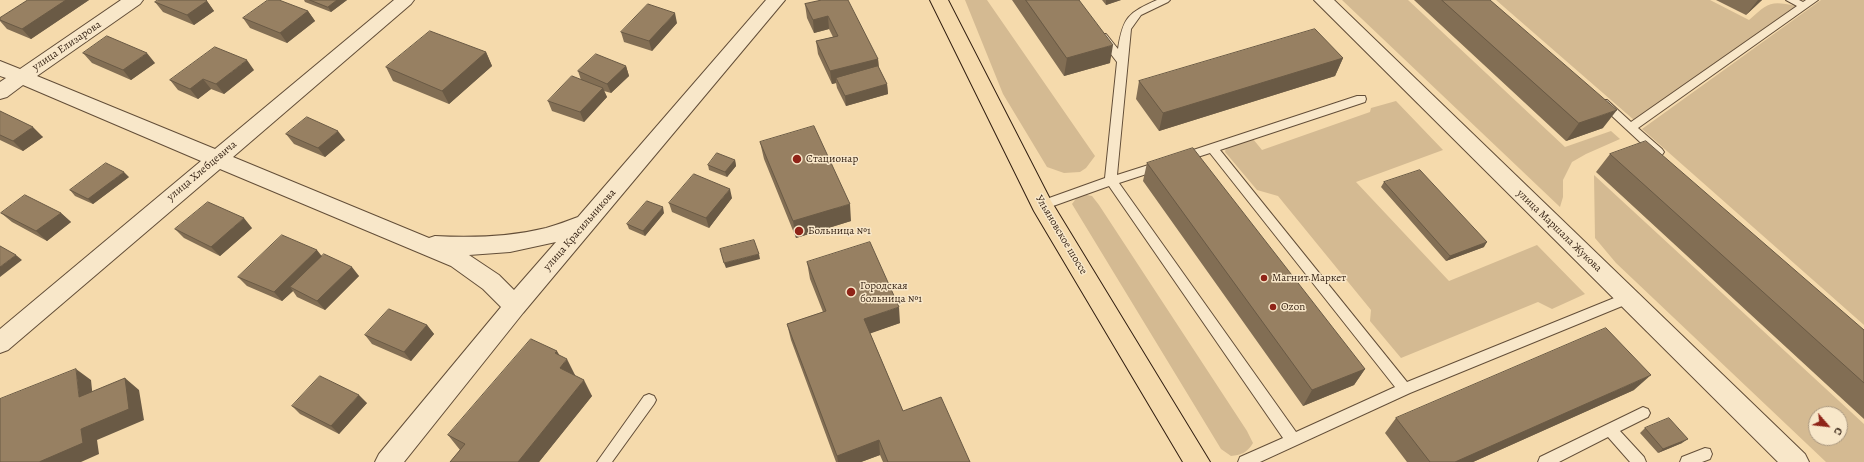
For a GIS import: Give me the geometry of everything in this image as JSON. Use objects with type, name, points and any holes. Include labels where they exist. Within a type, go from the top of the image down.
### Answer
[{"type":"main road","name":"Ульяновское шоссе","points":[[939,0],[1042,205],[1198,462]]},
{"type":"street","name":"улица Елизарова","points":[[0,92],[134,0]]},
{"type":"street","name":"улица Хлебцевича","points":[[0,343],[216,158],[405,0]]},
{"type":"street","name":"улица Красильникова","points":[[388,462],[515,306],[776,0]]},
{"type":"street","name":"улица Маршала Жукова","points":[[1323,0],[1796,462]]},
{"type":"street","points":[[0,68],[459,260],[491,282],[515,306]]},
{"type":"street","points":[[422,244],[477,246],[520,243],[559,234],[586,223]]},
{"type":"lane","points":[[1165,0],[1137,14],[1126,30],[1111,182],[1293,440]]},
{"type":"lane","points":[[1791,0],[1804,6]]},
{"type":"lane","points":[[1631,128],[1813,0]]},
{"type":"lane","points":[[1093,24],[1122,61]]},
{"type":"lane","points":[[1596,98],[1666,160]]},
{"type":"lane","points":[[1042,205],[1361,99]]},
{"type":"lane","points":[[1212,148],[1405,388]]},
{"type":"lane","points":[[1245,462],[1405,388],[1628,298]]},
{"type":"lane","points":[[604,462],[649,400]]},
{"type":"lane","points":[[1545,462],[1643,413]]},
{"type":"lane","points":[[1610,430],[1639,462]]},
{"type":"lane","points":[[1687,462],[1706,454]]},
{"type":"shaded area","points":[[965,0],[987,0],[1095,156],[1086,168],[1080,172],[1064,173],[1047,167],[1003,94]]},
{"type":"shaded area","points":[[1342,0],[1408,0],[1565,147],[1611,131],[1620,139],[1572,162],[1563,180],[1563,197],[1560,207]]},
{"type":"shaded area","points":[[1496,0],[1710,0],[1749,20],[1770,4],[1780,3],[1796,6],[1634,120]]},
{"type":"shaded area","points":[[1821,0],[1864,0],[1864,325],[1642,129]]},
{"type":"shaded area","points":[[1396,101],[1443,150],[1356,182],[1449,281],[1537,245],[1585,294],[1552,309],[1538,302],[1401,358],[1370,321],[1371,310],[1278,196],[1257,190],[1225,152],[1226,148],[1253,139],[1262,150],[1370,112],[1371,108]]},
{"type":"shaded area","points":[[1594,175],[1844,406],[1808,406],[1808,445],[1616,263],[1595,238]]},
{"type":"shaded area","points":[[1082,194],[1092,196],[1099,205],[1247,431],[1253,443],[1244,453],[1231,456],[1221,449],[1072,204],[1078,196]]},
{"type":"shaded area","points":[[1848,409],[1864,424],[1864,462],[1826,462],[1809,446],[1848,446]]},
{"type":"building","points":[[28,0],[66,0],[22,29],[0,20],[0,18]]},
{"type":"building","points":[[158,0],[207,1],[187,15],[155,2]]},
{"type":"building","points":[[268,0],[279,0],[308,11],[280,33],[243,18]]},
{"type":"building","points":[[310,0],[337,0],[328,7]]},
{"type":"building","points":[[822,0],[848,0],[878,59],[830,71],[816,41],[838,36],[828,16],[813,20],[805,4]]},
{"type":"building","points":[[1026,0],[1079,0],[1113,45],[1067,58]]},
{"type":"building","points":[[1442,0],[1490,0],[1617,110],[1579,123]]},
{"type":"building","points":[[648,4],[675,13],[649,41],[621,32]]},
{"type":"building","points":[[1315,29],[1343,58],[1163,113],[1139,81]]},
{"type":"building","points":[[430,31],[486,52],[442,91],[386,67]]},
{"type":"building","points":[[107,36],[147,53],[123,70],[83,53]]},
{"type":"building","points":[[215,47],[247,60],[216,84],[203,79],[190,89],[170,80]]},
{"type":"building","points":[[596,54],[626,66],[607,84],[578,71]]},
{"type":"building","points":[[878,66],[887,84],[845,96],[836,78]]},
{"type":"building","points":[[572,76],[603,88],[580,112],[548,101]]},
{"type":"building","points":[[0,111],[33,127],[13,141],[0,135]]},
{"type":"building","points":[[307,117],[338,131],[318,148],[286,134]]},
{"type":"building","points":[[814,126],[850,204],[793,221],[760,142]]},
{"type":"building","points":[[1646,141],[1864,330],[1864,383],[1610,154]]},
{"type":"building","points":[[1193,148],[1365,369],[1312,390],[1147,163]]},
{"type":"building","points":[[717,153],[735,160],[725,172],[708,165]]},
{"type":"building","points":[[106,163],[124,172],[88,199],[70,190]]},
{"type":"building","points":[[1420,170],[1487,242],[1450,256],[1384,182]]},
{"type":"building","points":[[694,174],[730,189],[706,218],[669,203]]},
{"type":"building","points":[[25,195],[61,213],[36,231],[1,213]]},
{"type":"building","points":[[647,201],[663,207],[643,231],[627,224]]},
{"type":"building","points":[[208,202],[244,218],[211,247],[175,229]]},
{"type":"building","points":[[282,235],[317,250],[274,292],[238,277]]},
{"type":"building","points":[[754,240],[759,254],[724,263],[720,249]]},
{"type":"building","points":[[870,242],[899,307],[864,319],[903,411],[941,397],[970,462],[888,462],[879,440],[837,456],[787,324],[826,311],[807,262]]},
{"type":"building","points":[[0,246],[16,255],[0,267]]},
{"type":"building","points":[[324,254],[352,267],[317,301],[290,287]]},
{"type":"building","points":[[389,309],[427,325],[404,352],[365,335]]},
{"type":"building","points":[[1606,328],[1651,375],[1455,462],[1430,462],[1396,418]]},
{"type":"building","points":[[531,339],[557,351],[555,353],[567,359],[560,368],[584,380],[518,462],[450,462],[465,444],[448,435]]},
{"type":"building","points":[[76,369],[79,397],[125,378],[129,409],[81,429],[83,443],[39,462],[0,462],[0,399]]},
{"type":"building","points":[[320,376],[359,395],[331,426],[292,406]]},
{"type":"building","points":[[1669,418],[1688,439],[1663,449],[1645,428]]},
{"type":"place","name":"Стационар","points":[[797,159]]},
{"type":"place","name":"Больница №1","points":[[799,231]]},
{"type":"place","name":"Магнит Маркет","points":[[1264,278]]},
{"type":"place","name":"Городская больница №1","points":[[851,292]]},
{"type":"place","name":"Ozon","points":[[1273,307]]}]
